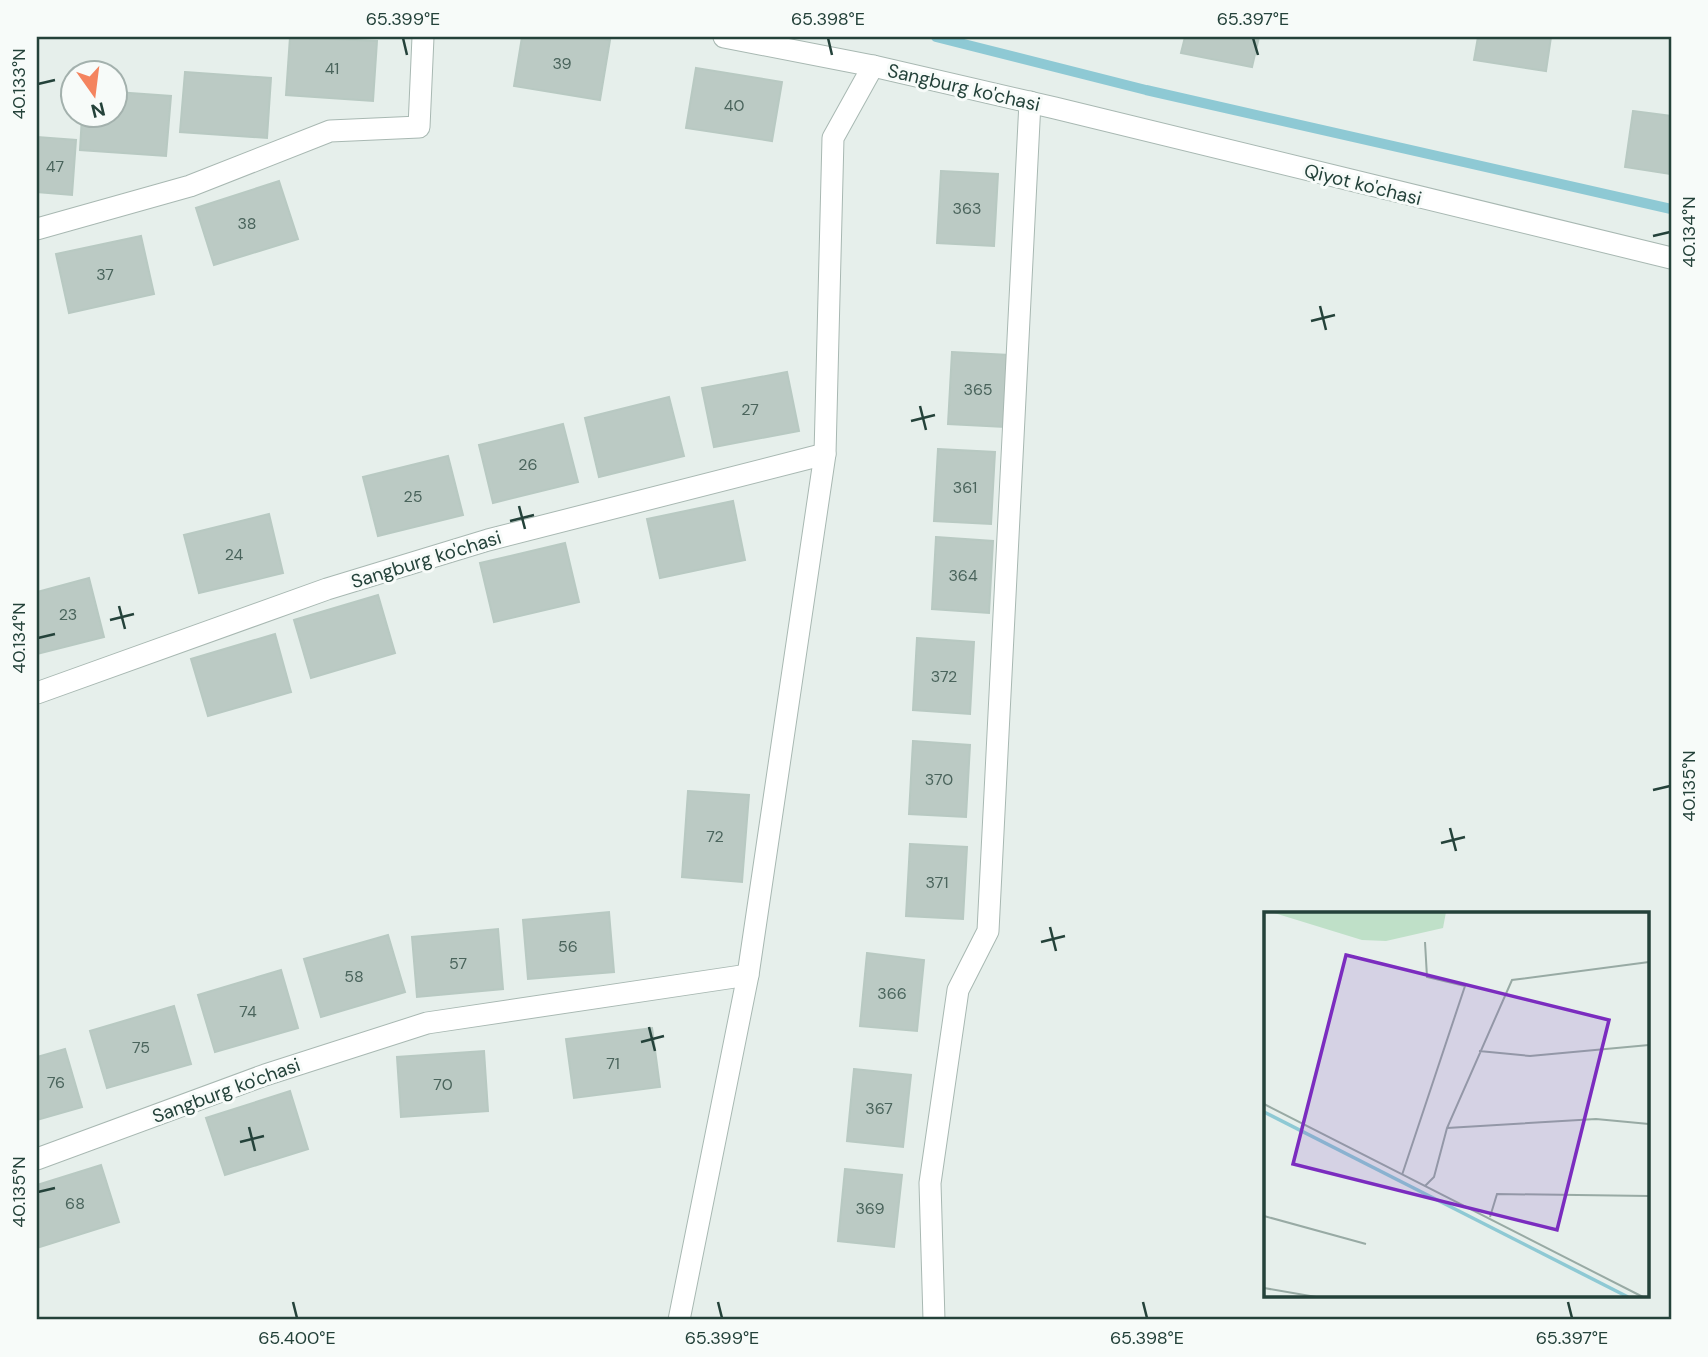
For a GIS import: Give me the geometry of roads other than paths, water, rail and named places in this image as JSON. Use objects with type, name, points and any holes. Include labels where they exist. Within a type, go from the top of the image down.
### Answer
[{"type":"street","points":[[37,229],[190,186],[330,131],[419,127],[423,37]]},
{"type":"street","name":"Sangburg ko'chasi","points":[[724,37],[873,66],[1055,108]]},
{"type":"street","name":"Sangburg ko'chasi","points":[[679,1320],[748,975],[825,454],[833,138],[873,66]]},
{"type":"street","points":[[934,1320],[932,1169],[958,990],[988,931],[1030,102]]},
{"type":"street","name":"Qiyot ko'chasi","points":[[1055,108],[1671,258]]},
{"type":"street","name":"Sangburg ko'chasi","points":[[37,694],[314,593],[463,547],[825,454]]},
{"type":"street","name":"Sangburg ko'chasi","points":[[37,1159],[265,1075],[427,1023],[748,975]]},
{"type":"waterway","points":[[936,37],[1146,90],[1671,209]]}]
